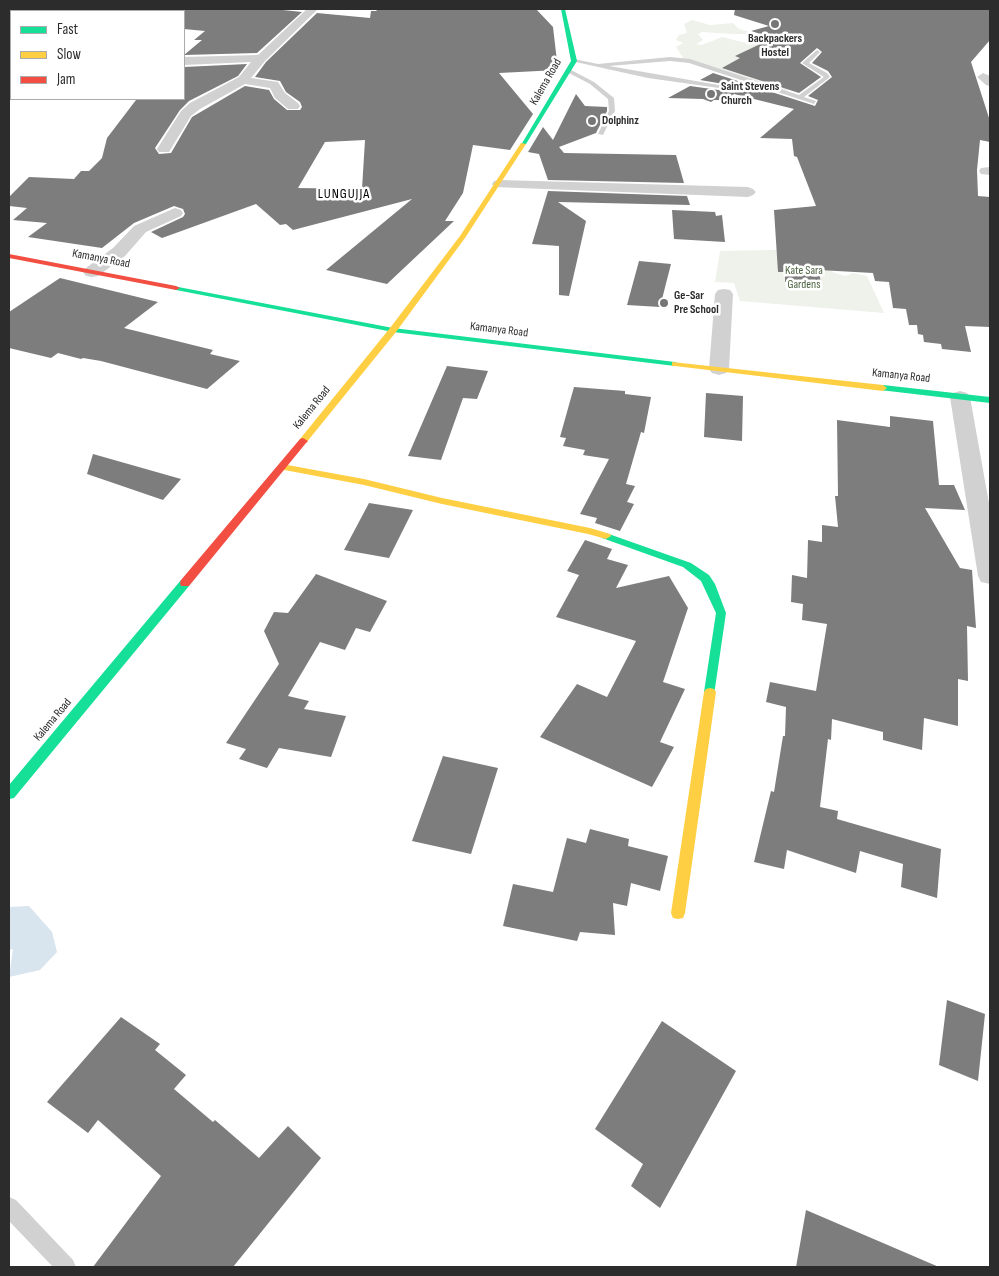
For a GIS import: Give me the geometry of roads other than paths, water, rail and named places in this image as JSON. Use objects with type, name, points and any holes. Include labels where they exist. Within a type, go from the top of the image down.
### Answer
[{"type":"street","points":[[164,149],[186,114],[195,106],[243,80],[261,58],[313,9]]},
{"type":"street","name":"Kalema Road","points":[[9,794],[393,330],[463,237],[499,184],[572,66],[563,9]]},
{"type":"street","points":[[185,61],[261,58]]},
{"type":"street","points":[[243,80],[274,85],[279,95],[293,106]]},
{"type":"street","points":[[499,184],[748,192]]},
{"type":"street","points":[[92,272],[119,252],[140,228],[175,212]]},
{"type":"street","name":"Kamanya Road","points":[[9,256],[393,330],[990,400]]},
{"type":"street","points":[[719,369],[724,294]]},
{"type":"street","points":[[960,397],[982,482],[990,576]]},
{"type":"street","points":[[282,466],[590,531],[679,562],[705,578],[711,587],[721,613],[678,913]]},
{"type":"lane","points":[[800,97],[827,77],[805,63],[817,52]]},
{"type":"lane","points":[[572,66],[595,66],[670,59],[690,61],[814,102]]},
{"type":"lane","points":[[572,66],[611,98],[612,111],[601,134]]},
{"type":"lane","points":[[595,66],[648,76],[733,88]]},
{"type":"lane","points":[[9,1207],[66,1267]]},
{"type":"place","name":"Backpackers Hostel","points":[[775,24]]},
{"type":"place","name":"Saint Stevens Church","points":[[711,94]]},
{"type":"place","name":"Dolphinz","points":[[592,121]]},
{"type":"place","name":"Ge-Sar Pre School","points":[[664,303]]},
{"type":"district","name":"LUNGUJJA","points":[[344,194]]},
{"type":"park label","name":"Kate Sara Gardens","points":[[804,278]]}]
